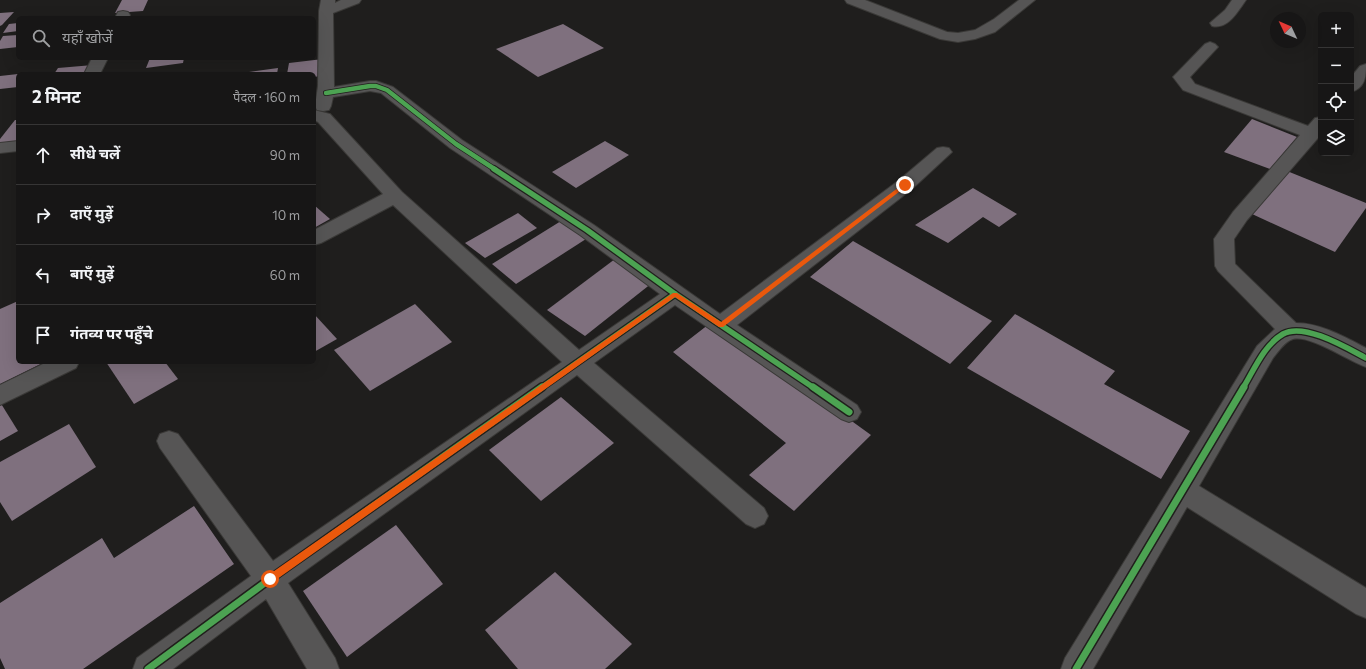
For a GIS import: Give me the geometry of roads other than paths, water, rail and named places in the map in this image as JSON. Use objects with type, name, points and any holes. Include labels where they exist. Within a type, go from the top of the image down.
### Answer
[{"type":"street","points":[[354,0],[327,6],[326,93],[317,116],[324,118],[395,196],[578,363],[755,516]]},
{"type":"street","points":[[852,0],[945,36],[958,38],[977,36],[986,32],[1028,0]]},
{"type":"street","points":[[1217,23],[1230,13],[1239,0]]},
{"type":"street","points":[[1210,47],[1181,77],[1189,87],[1316,128],[1240,216],[1224,239],[1225,266],[1291,331]]},
{"type":"street","points":[[93,72],[99,60]]},
{"type":"street","points":[[1354,84],[1366,69]]},
{"type":"street","points":[[326,93],[370,86],[376,86],[387,90],[456,144],[587,230],[721,326],[849,412]]},
{"type":"street","points":[[0,148],[16,146]]},
{"type":"street","points":[[721,326],[905,185],[943,152]]},
{"type":"street","points":[[316,237],[395,196]]},
{"type":"street","points":[[148,669],[270,579],[675,294]]},
{"type":"street","points":[[1076,669],[1265,352],[1277,338],[1291,331],[1308,332],[1338,344],[1366,358]]},
{"type":"street","points":[[0,396],[64,364]]},
{"type":"street","points":[[169,441],[270,579],[324,669]]},
{"type":"street","points":[[1182,490],[1366,604]]}]
